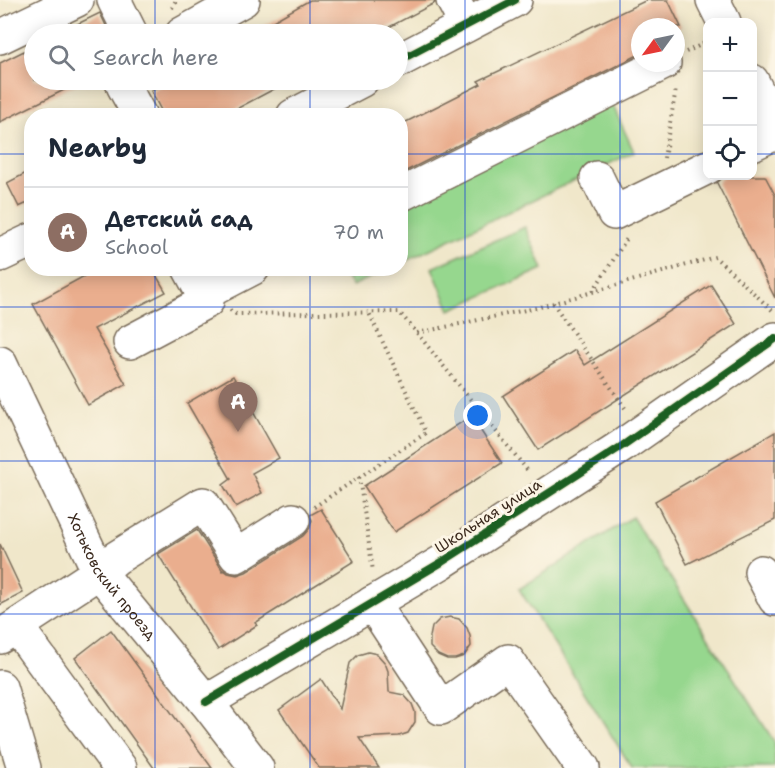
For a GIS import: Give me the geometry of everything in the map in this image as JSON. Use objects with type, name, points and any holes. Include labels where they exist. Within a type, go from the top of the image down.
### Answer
[{"type":"street","points":[[27,24],[77,0]]},
{"type":"street","points":[[114,0],[126,24]]},
{"type":"street","points":[[201,24],[243,0]]},
{"type":"street","points":[[408,53],[459,13],[515,0]]},
{"type":"street","points":[[713,0],[722,18]]},
{"type":"street","points":[[0,37],[24,25]]},
{"type":"street","points":[[408,191],[646,72]]},
{"type":"street","points":[[757,89],[775,127]]},
{"type":"street","points":[[126,90],[136,108]]},
{"type":"street","points":[[308,108],[343,90]]},
{"type":"street","points":[[757,142],[775,133]]},
{"type":"street","points":[[597,178],[614,213],[703,169]]},
{"type":"street","points":[[0,255],[24,244]]},
{"type":"street","points":[[130,342],[207,301],[196,281],[218,276]]},
{"type":"street","name":"Школьная улица","points":[[206,702],[442,562],[622,446],[775,339]]},
{"type":"street","name":"Хотьковский проезд","points":[[0,363],[99,572],[257,768]]},
{"type":"street","points":[[120,768],[9,632],[99,572],[116,558],[203,504],[236,556],[293,520]]},
{"type":"street","points":[[372,603],[441,708],[508,661],[583,768]]},
{"type":"street","points":[[0,687],[24,768]]},
{"type":"path","points":[[417,333],[554,303],[715,257],[775,313]]},
{"type":"path","points":[[196,281],[236,314],[399,312],[528,471]]},
{"type":"path","points":[[554,303],[624,408]]},
{"type":"path","points":[[293,520],[426,433],[369,313]]},
{"type":"path","points":[[359,477],[373,571]]},
{"type":"green space","points":[[609,97],[634,152],[408,260],[408,198]]},
{"type":"green space","points":[[525,227],[543,269],[450,310],[432,268]]},
{"type":"green space","points":[[345,276],[374,276],[352,286]]},
{"type":"green space","points":[[632,517],[775,743],[775,766],[772,768],[632,768],[519,589]]},
{"type":"building","points":[[310,0],[434,0],[435,3],[395,24],[268,24]]},
{"type":"building","points":[[647,0],[668,0],[677,18],[631,18],[631,58],[408,170],[408,121],[481,84],[478,81]]},
{"type":"building","points":[[100,13],[105,24],[77,24]]},
{"type":"building","points":[[24,51],[24,90],[64,90],[0,122],[0,63]]},
{"type":"building","points":[[272,90],[238,108],[160,108],[151,91]]},
{"type":"building","points":[[24,174],[24,205],[19,207],[7,183]]},
{"type":"building","points":[[757,176],[765,176],[775,195],[775,298],[717,183],[720,180],[757,180]]},
{"type":"building","points":[[84,276],[157,276],[166,292],[94,329],[126,384],[88,405],[33,304]]},
{"type":"building","points":[[711,285],[736,324],[538,450],[503,396],[575,350],[585,365]]},
{"type":"building","points":[[233,376],[279,458],[252,473],[262,493],[236,507],[223,485],[231,479],[187,403]]},
{"type":"building","points":[[471,416],[502,463],[394,532],[364,486]]},
{"type":"building","points":[[775,432],[775,520],[687,564],[655,501]]},
{"type":"building","points":[[321,509],[354,561],[255,623],[257,625],[218,650],[158,554],[197,530],[223,571],[237,575],[246,572],[303,536],[310,528],[312,520],[310,515]]},
{"type":"building","points":[[0,544],[23,593],[0,605]]},
{"type":"building","points":[[450,617],[459,619],[467,628],[470,636],[471,646],[464,656],[455,659],[447,659],[438,655],[430,647],[432,627],[440,619]]},
{"type":"building","points":[[111,630],[212,768],[154,768],[75,658]]},
{"type":"building","points":[[368,652],[377,654],[385,663],[388,671],[389,692],[404,695],[412,704],[415,722],[408,733],[399,736],[359,738],[379,768],[319,768],[279,710],[321,679],[340,709],[350,663],[358,655]]},
{"type":"cycle path","points":[[408,56],[515,0]]},
{"type":"cycle path","points":[[206,702],[442,562],[622,446],[775,339]]},
{"type":"place","name":"Детский сад","points":[[238,432]]}]
